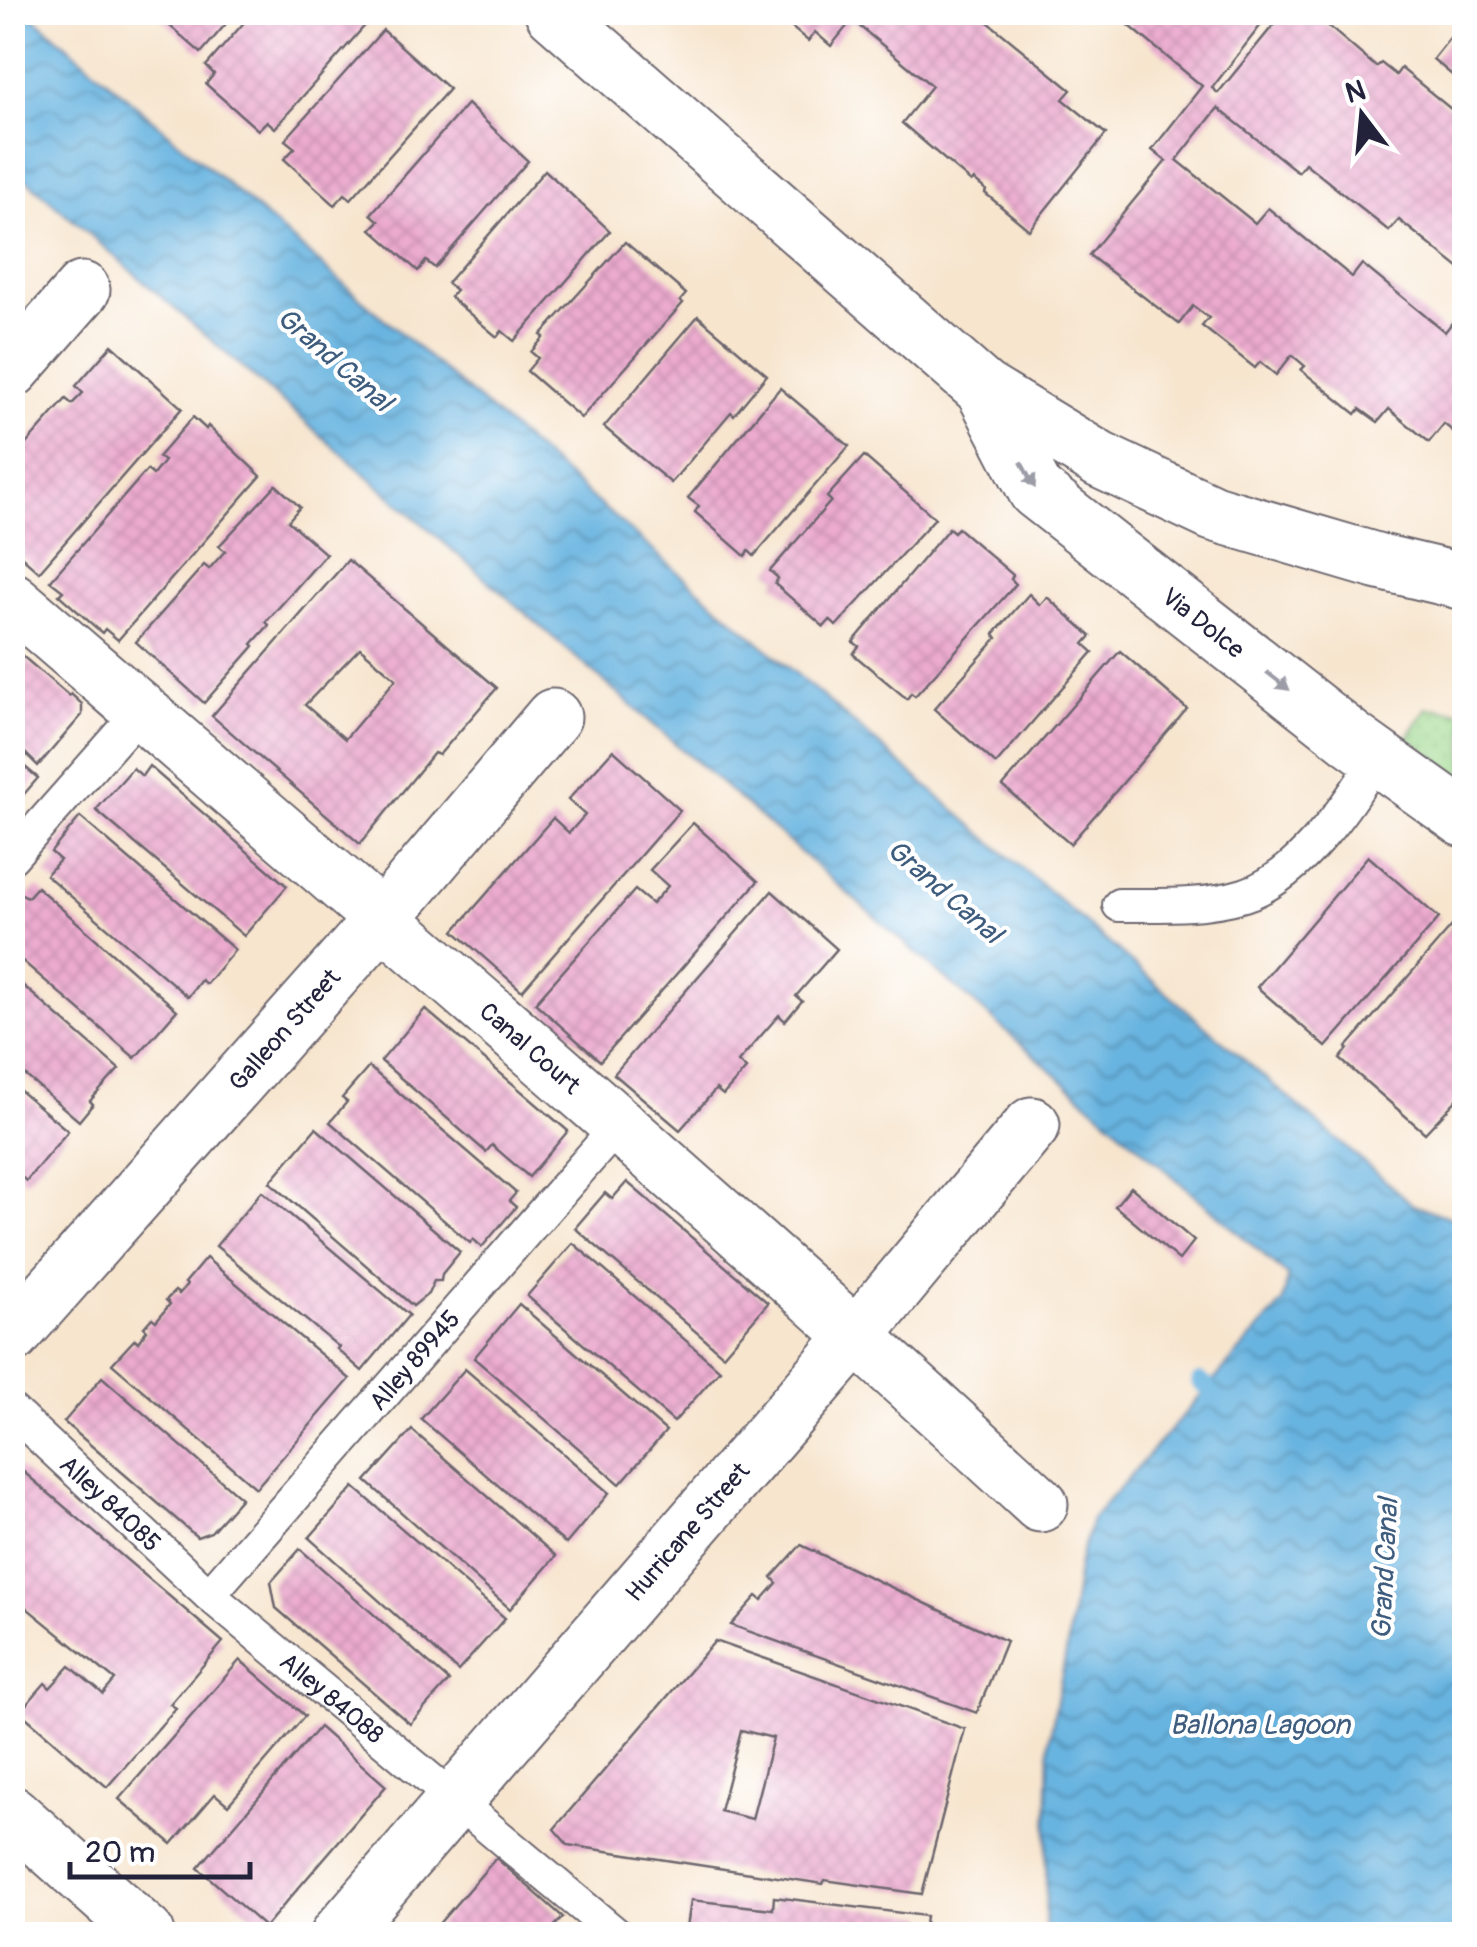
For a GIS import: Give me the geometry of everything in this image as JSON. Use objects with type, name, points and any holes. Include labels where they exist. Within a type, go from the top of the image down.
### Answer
[{"type":"street","name":"Via Dolce","points":[[553,12],[983,389],[1100,460],[1213,513],[1376,561],[1464,582]]},
{"type":"street","points":[[12,370],[82,290]]},
{"type":"street","name":"Via Dolce","points":[[983,389],[1036,491],[1378,757],[1464,819]]},
{"type":"street","name":"Canal Court","points":[[12,600],[383,918],[857,1335],[1040,1504]]},
{"type":"street","name":"Galleon Street","points":[[12,1336],[383,918],[553,718]]},
{"type":"street","name":"Hurricane Street","points":[[339,1934],[857,1335],[1032,1125]]},
{"type":"street","points":[[12,1814],[148,1934]]},
{"type":"lane","points":[[12,856],[141,711]]},
{"type":"lane","points":[[1119,905],[1184,904],[1246,895],[1296,864],[1350,803],[1378,757]]},
{"type":"lane","name":"Alley 89945","points":[[210,1594],[618,1126]]},
{"type":"lane","name":"Alley 84085","points":[[12,1412],[210,1594]]},
{"type":"lane","name":"Alley 84088","points":[[210,1594],[616,1934]]},
{"type":"green space","points":[[1427,708],[1464,712],[1464,780],[1407,738]]},
{"type":"water","points":[[13,12],[29,13],[1413,1205],[1464,1222],[1464,1934],[1045,1934],[1049,1741],[1079,1561],[1092,1519],[1283,1302],[1288,1276],[13,168]]},
{"type":"building","points":[[154,12],[236,12],[201,53]]},
{"type":"building","points":[[257,12],[359,12],[368,22],[275,128],[267,121],[258,130],[206,84],[214,74],[206,66]]},
{"type":"building","points":[[773,12],[995,12],[988,22],[1071,90],[1063,99],[1106,134],[1029,230],[902,123],[932,86],[852,20],[831,46],[815,32],[808,41]]},
{"type":"building","points":[[1113,12],[1271,12],[1212,88],[1218,93],[1284,12],[1312,12],[1376,67],[1381,63],[1396,75],[1401,68],[1457,114],[1452,121],[1464,130],[1464,272],[1399,220],[1389,231],[1305,163],[1298,172],[1218,108],[1177,160],[1255,223],[1268,208],[1352,277],[1362,264],[1445,332],[1464,307],[1464,440],[1444,424],[1429,442],[1389,409],[1378,422],[1360,409],[1356,414],[1301,370],[1305,366],[1292,355],[1276,375],[1260,362],[1255,368],[1202,326],[1209,318],[1193,306],[1179,324],[1089,255],[1166,161],[1152,150],[1202,86]]},
{"type":"building","points":[[1464,20],[1464,85],[1433,59]]},
{"type":"building","points":[[383,30],[449,89],[351,199],[345,194],[335,205],[284,159],[295,148],[285,140]]},
{"type":"building","points":[[467,104],[528,161],[435,268],[426,261],[418,271],[371,229],[379,221],[371,214]]},
{"type":"building","points":[[545,170],[610,231],[514,341],[502,331],[497,337],[450,297],[456,290],[447,283]]},
{"type":"building","points":[[625,242],[686,294],[680,301],[683,303],[581,418],[527,371],[538,358],[531,352],[544,337],[541,335]]},
{"type":"building","points":[[698,316],[767,375],[671,483],[604,427]]},
{"type":"building","points":[[112,345],[182,408],[39,572],[12,548],[12,460],[66,399],[72,404],[83,393],[76,386]]},
{"type":"building","points":[[780,388],[849,446],[754,556],[749,551],[745,556],[695,512],[699,506],[688,498]]},
{"type":"building","points":[[193,417],[206,429],[208,426],[261,476],[118,640],[105,629],[102,633],[59,595],[63,591],[50,581],[147,470],[153,475],[164,461],[158,457]]},
{"type":"building","points":[[864,456],[935,518],[836,626],[830,620],[824,627],[775,584],[778,578],[770,571]]},
{"type":"building","points":[[276,485],[300,507],[288,521],[326,554],[266,622],[269,625],[254,646],[204,703],[136,642],[204,565],[209,569],[225,551],[219,546]]},
{"type":"building","points":[[949,528],[954,532],[958,528],[1013,575],[1011,579],[1016,584],[915,696],[911,693],[907,699],[853,654],[859,646],[853,642]]},
{"type":"building","points":[[348,560],[497,688],[439,755],[434,753],[360,844],[212,716]],"holes":[[[360,648],[396,679],[345,739],[305,705]]]},
{"type":"building","points":[[1029,594],[1040,605],[1047,597],[1091,636],[1084,644],[1093,652],[996,764],[934,709],[997,638],[994,634]]},
{"type":"building","points":[[12,647],[82,704],[82,715],[38,766],[12,740]]},
{"type":"building","points":[[1120,651],[1187,709],[1070,844],[1003,786]]},
{"type":"building","points":[[613,750],[680,810],[522,991],[454,931],[553,818],[569,833],[585,815],[568,800]]},
{"type":"building","points":[[12,756],[38,778],[12,808]]},
{"type":"building","points":[[149,766],[287,886],[244,936],[96,810],[133,768],[142,776]]},
{"type":"building","points":[[80,817],[235,950],[206,984],[201,980],[188,997],[46,875],[60,860],[51,852]]},
{"type":"building","points":[[693,823],[758,881],[600,1061],[535,1003],[635,890],[652,904],[668,886],[650,870]]},
{"type":"building","points":[[1368,856],[1439,918],[1326,1047],[1257,987]]},
{"type":"building","points":[[37,887],[177,1010],[135,1058],[12,952],[12,897],[17,892],[28,897]]},
{"type":"building","points":[[772,891],[837,949],[796,996],[802,1001],[785,1021],[779,1015],[738,1062],[746,1069],[723,1095],[716,1089],[680,1130],[614,1074]]},
{"type":"building","points":[[1464,912],[1464,1092],[1425,1133],[1340,1059]]},
{"type":"building","points":[[12,976],[119,1069],[90,1101],[93,1104],[79,1121],[12,1064]]},
{"type":"building","points":[[425,1009],[568,1131],[529,1177],[492,1145],[486,1152],[381,1061]]},
{"type":"building","points":[[369,1067],[516,1193],[509,1201],[516,1207],[482,1247],[473,1239],[470,1243],[330,1122],[347,1102],[342,1098]]},
{"type":"building","points":[[12,1084],[68,1131],[26,1181],[12,1169]]},
{"type":"building","points":[[316,1128],[460,1252],[441,1281],[434,1281],[428,1294],[413,1306],[270,1182]]},
{"type":"building","points":[[627,1182],[768,1303],[723,1355],[575,1228],[605,1193],[612,1199]]},
{"type":"building","points":[[1131,1187],[1194,1241],[1179,1260],[1115,1206]]},
{"type":"building","points":[[262,1191],[409,1315],[362,1371],[339,1347],[216,1246]]},
{"type":"building","points":[[573,1243],[720,1370],[674,1422],[527,1296]]},
{"type":"building","points":[[206,1258],[350,1379],[256,1488],[112,1364],[135,1339],[138,1342],[147,1330],[144,1327],[152,1318],[156,1321],[170,1304],[166,1300],[175,1291],[179,1294]]},
{"type":"building","points":[[519,1304],[666,1431],[620,1484],[474,1358]]},
{"type":"building","points":[[465,1369],[609,1493],[566,1544],[421,1419]]},
{"type":"building","points":[[102,1377],[241,1498],[211,1532],[197,1537],[64,1422]]},
{"type":"building","points":[[412,1430],[556,1556],[510,1609],[366,1481]]},
{"type":"building","points":[[12,1462],[223,1642],[170,1704],[176,1708],[107,1787],[20,1712],[45,1683],[50,1688],[70,1666],[103,1694],[115,1680],[12,1596]]},
{"type":"building","points":[[354,1487],[505,1618],[458,1671],[309,1538]]},
{"type":"building","points":[[801,1545],[1006,1641],[977,1713],[731,1625],[757,1596],[762,1600],[777,1583],[772,1577]]},
{"type":"building","points":[[300,1549],[449,1681],[410,1724],[276,1608],[271,1582]]},
{"type":"building","points":[[715,1641],[965,1729],[922,1894],[825,1880],[823,1884],[568,1845],[554,1829]],"holes":[[[741,1730],[773,1738],[752,1819],[720,1811]]]},
{"type":"building","points":[[240,1660],[305,1716],[228,1805],[215,1794],[172,1844],[119,1799]]},
{"type":"building","points":[[319,1727],[386,1786],[265,1927],[198,1868]]},
{"type":"building","points":[[496,1858],[563,1917],[547,1934],[430,1934]]},
{"type":"building","points":[[774,1897],[926,1916],[924,1934],[686,1934],[691,1900],[773,1909]]},
{"type":"waterway","points":[[1200,1382],[1208,1388]]},
{"type":"water label","name":"Grand Canal","points":[[335,359]]},
{"type":"water label","name":"Grand Canal","points":[[945,891]]},
{"type":"water label","name":"Grand Canal","points":[[1384,1569]]},
{"type":"water label","name":"Ballona Lagoon","points":[[1260,1724]]}]
